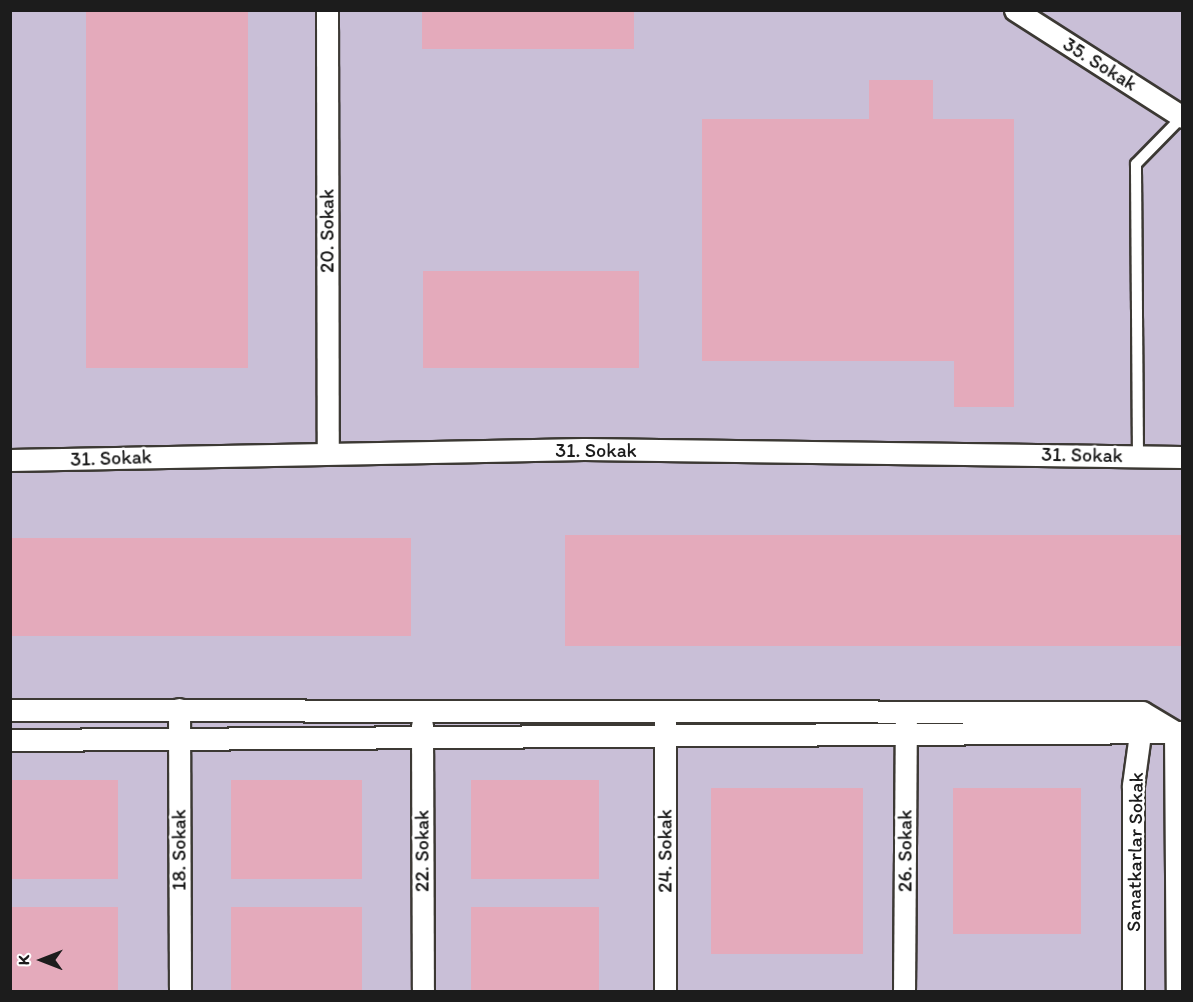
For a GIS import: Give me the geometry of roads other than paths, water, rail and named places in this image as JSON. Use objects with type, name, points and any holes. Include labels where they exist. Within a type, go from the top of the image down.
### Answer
[{"type":"street","name":"20. Sokak","points":[[327,10],[328,452]]},
{"type":"street","name":"35. Sokak","points":[[1015,10],[1182,118]]},
{"type":"street","name":"31. Sokak","points":[[10,460],[328,452],[584,449],[1182,457]]},
{"type":"street","name":"18. Sokak","points":[[179,709],[180,992]]},
{"type":"street","points":[[10,710],[906,711],[1142,722],[1179,732]]},
{"type":"street","name":"22. Sokak","points":[[422,710],[423,992]]},
{"type":"street","name":"24. Sokak","points":[[664,992],[665,710]]},
{"type":"street","name":"26. Sokak","points":[[904,992],[906,711]]},
{"type":"street","points":[[10,740],[905,734],[1142,722]]},
{"type":"street","name":"Sanatkarlar Sokak","points":[[1133,992],[1133,785],[1142,722]]},
{"type":"street","name":"Sanatkarlar Sokak","points":[[1178,992],[1179,732]]},
{"type":"lane","points":[[1138,456],[1136,164],[1182,118]]}]
